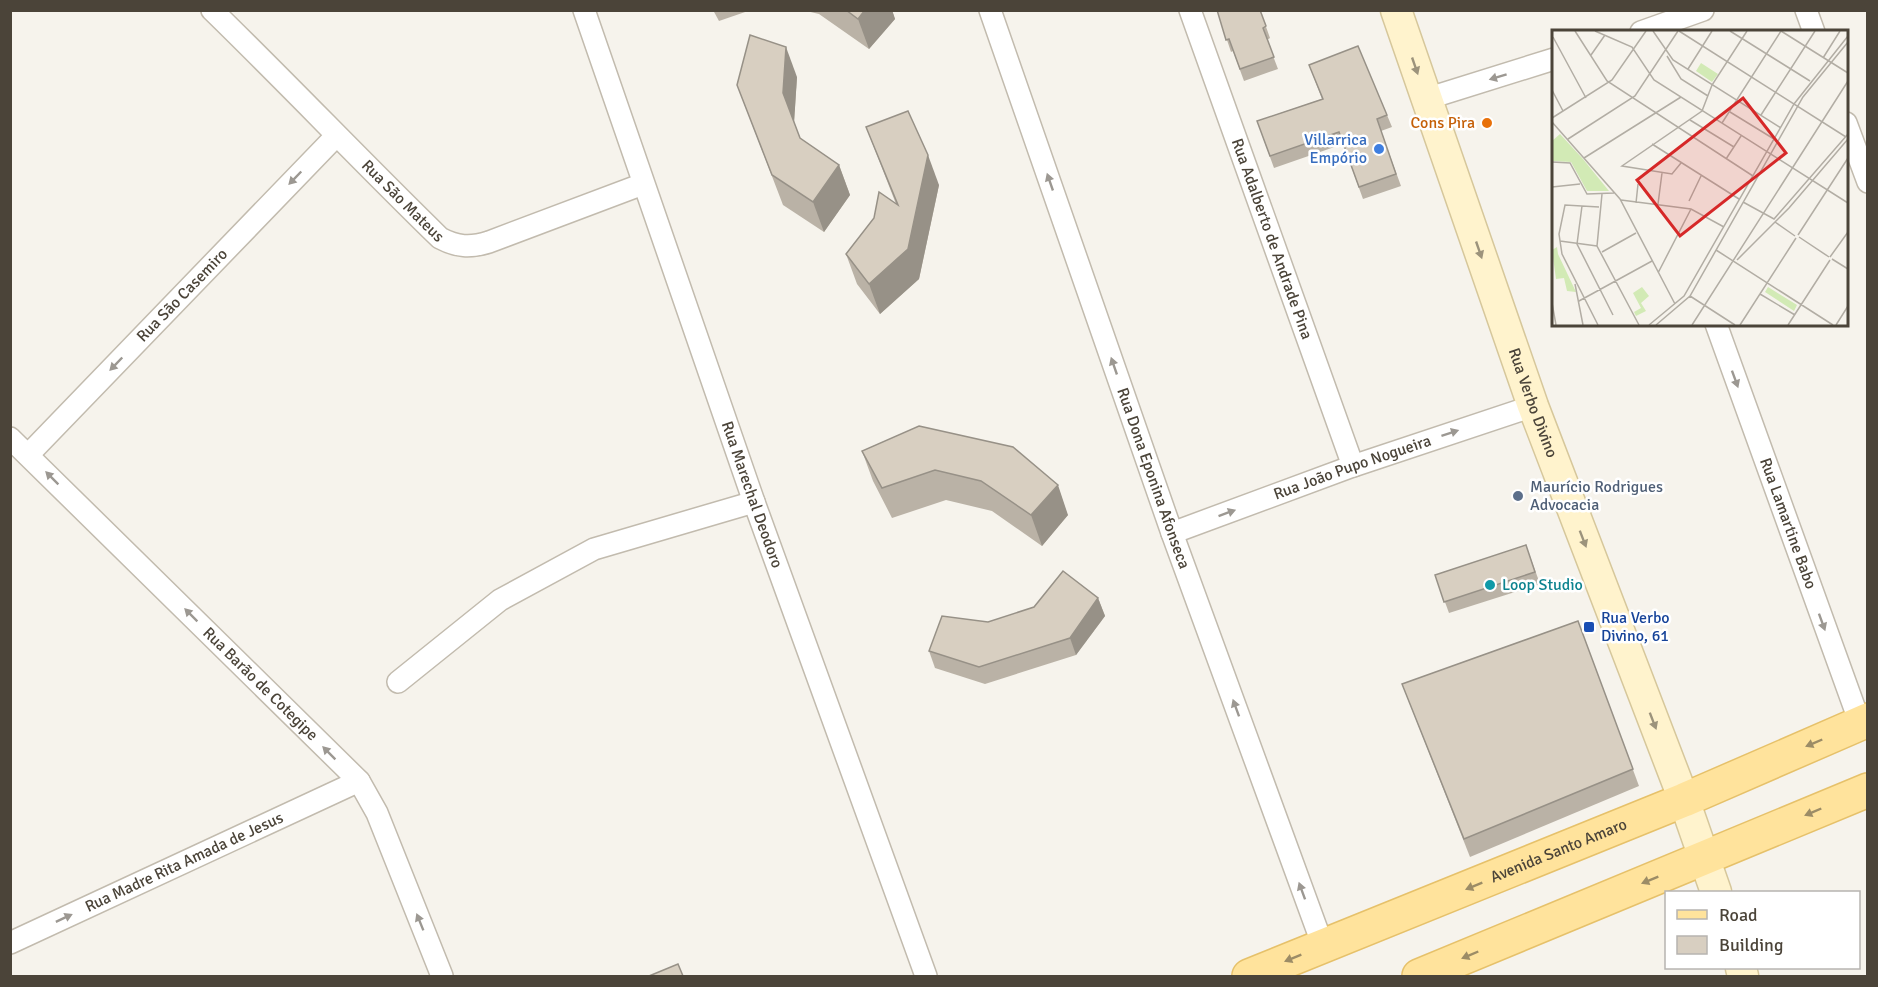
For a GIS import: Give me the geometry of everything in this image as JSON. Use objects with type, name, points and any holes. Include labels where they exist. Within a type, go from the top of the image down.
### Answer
[{"type":"main road","name":"Avenida Santo Amaro","points":[[1249,976],[1684,800],[1864,722]]},
{"type":"main road","points":[[1419,976],[1868,790]]},
{"type":"street","name":"Rua São Mateus","points":[[212,10],[440,238],[453,245],[465,247],[489,242],[643,183]]},
{"type":"street","name":"Rua Marechal Deodoro","points":[[584,10],[754,502],[926,976]]},
{"type":"street","name":"Rua Dona Eponina Afonseca","points":[[990,10],[1172,533],[1323,946]]},
{"type":"street","name":"Rua Adalberto de Andrade Pina","points":[[1190,10],[1353,466]]},
{"type":"street","name":"Rua Verbo Divino","points":[[1396,10],[1533,406],[1684,800],[1716,891]]},
{"type":"street","points":[[1647,30],[1703,10]]},
{"type":"street","points":[[1806,10],[1813,30]]},
{"type":"street","points":[[1426,99],[1552,60]]},
{"type":"street","points":[[1848,128],[1868,182]]},
{"type":"street","name":"Rua São Casemiro","points":[[28,455],[336,136]]},
{"type":"street","name":"Rua Lamartine Babo","points":[[1717,326],[1864,722]]},
{"type":"street","name":"Rua João Pupo Nogueira","points":[[1172,533],[1353,466],[1533,406]]},
{"type":"street","name":"Rua Barão de Cotegipe","points":[[10,438],[358,782],[377,813],[442,976]]},
{"type":"street","points":[[398,682],[501,600],[594,549],[754,502]]},
{"type":"street","name":"Rua Madre Rita Amada de Jesus","points":[[10,943],[358,782]]},
{"type":"building","points":[[846,10],[865,10],[858,19]]},
{"type":"building","points":[[1217,10],[1260,10],[1266,26],[1263,28],[1274,57],[1240,69],[1229,39],[1226,40]]},
{"type":"building","points":[[750,35],[786,47],[783,93],[800,138],[839,165],[813,202],[772,175],[737,85]]},
{"type":"building","points":[[1358,46],[1387,115],[1377,119],[1396,174],[1359,187],[1339,132],[1270,156],[1257,121],[1323,99],[1309,65]]},
{"type":"building","points":[[908,111],[928,155],[908,249],[869,284],[846,254],[874,218],[879,192],[898,205],[866,127]]},
{"type":"building","points":[[919,426],[1013,447],[1058,485],[1031,515],[981,481],[935,470],[882,488],[862,451]]},
{"type":"building","points":[[1526,545],[1535,572],[1444,602],[1435,575]]},
{"type":"building","points":[[1063,571],[1098,598],[1070,638],[979,667],[929,651],[942,616],[988,622],[1034,607]]},
{"type":"building","points":[[1578,621],[1633,769],[1464,839],[1402,684]]},
{"type":"building","points":[[678,964],[683,976],[649,976]]},
{"type":"place","name":"Cons Pira","points":[[1487,123]]},
{"type":"place","name":"Villarrica Empório","points":[[1379,149]]},
{"type":"place","name":"Maurício Rodrigues Advocacia","points":[[1518,496]]},
{"type":"place","name":"Loop Studio","points":[[1490,585]]},
{"type":"place","name":"Rua Verbo Divino, 61","points":[[1589,627]]}]
